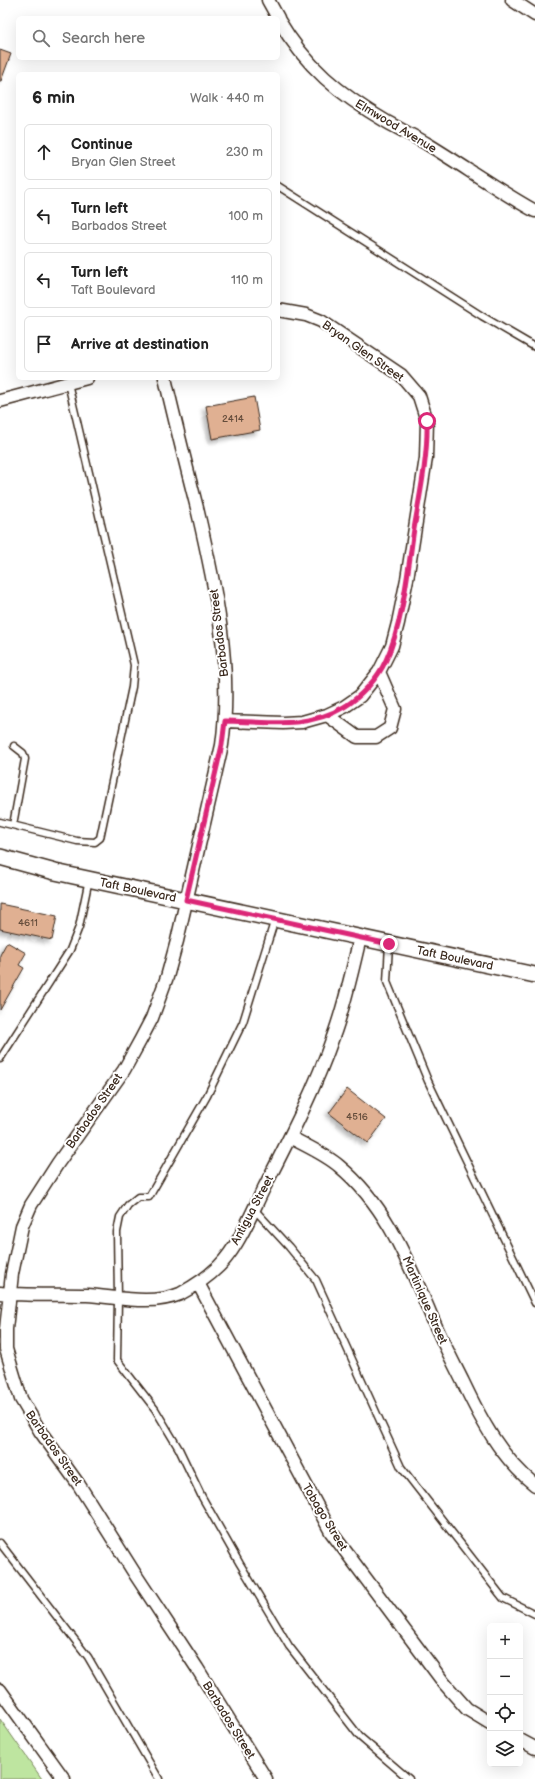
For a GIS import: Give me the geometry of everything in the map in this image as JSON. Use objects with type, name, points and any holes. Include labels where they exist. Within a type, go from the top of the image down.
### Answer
[{"type":"street","name":"Elmwood Avenue","points":[[268,0],[277,16]]},
{"type":"street","points":[[512,0],[535,15]]},
{"type":"street","name":"Elmwood Avenue","points":[[280,21],[295,45],[317,72],[335,87],[387,122],[428,144],[535,211]]},
{"type":"street","name":"Bryan Glen Street","points":[[225,721],[283,724],[302,722],[327,715],[344,707],[360,696],[379,672],[392,646],[407,579],[426,458],[427,421],[419,396],[401,375],[322,321],[306,315],[280,310]]},
{"type":"street","points":[[0,401],[79,380]]},
{"type":"street","name":"Barbados Street","points":[[165,380],[212,571],[225,658],[225,721],[222,745],[167,977],[141,1039],[124,1070],[58,1163],[31,1205],[22,1226],[5,1293],[6,1349],[21,1399],[40,1431],[79,1484],[266,1779]]},
{"type":"street","points":[[327,715],[357,737],[376,737],[390,728],[395,709],[379,672]]},
{"type":"street","name":"Taft Boulevard","points":[[0,858],[360,938],[535,974]]},
{"type":"street","name":"Antigua Street","points":[[5,1293],[118,1298],[166,1298],[180,1293],[198,1282],[219,1266],[232,1250],[254,1209],[314,1086],[333,1037],[350,982],[360,938]]},
{"type":"street","name":"Martinique Street","points":[[290,1136],[339,1166],[358,1184],[387,1221],[407,1258],[428,1310],[477,1411],[489,1432],[511,1462],[535,1485]]},
{"type":"street","name":"Tobago Street","points":[[198,1282],[331,1532],[444,1683],[467,1708],[487,1721]]},
{"type":"street","points":[[0,1690],[64,1779]]},
{"type":"street","points":[[523,1742],[535,1748]]},
{"type":"lane","points":[[280,187],[482,316],[535,347]]},
{"type":"lane","points":[[0,822],[77,841],[95,842],[100,838],[132,687],[134,665],[68,383]]},
{"type":"lane","points":[[13,825],[25,759],[23,753],[14,746]]},
{"type":"lane","points":[[0,1059],[70,950],[79,927],[89,879]]},
{"type":"lane","points":[[274,919],[243,1022],[207,1096],[149,1197],[138,1197],[128,1205],[120,1216],[117,1232],[117,1360],[155,1408],[179,1449],[202,1498],[244,1571],[290,1646],[360,1737],[409,1779]]},
{"type":"lane","points":[[389,944],[387,982],[428,1081],[535,1303]]},
{"type":"lane","points":[[254,1209],[289,1247],[316,1280],[401,1468],[503,1598],[535,1614]]},
{"type":"lane","points":[[0,1543],[88,1657],[159,1779]]},
{"type":"green space","points":[[0,1719],[42,1779],[0,1779]]},
{"type":"building","points":[[0,50],[11,54],[1,81],[0,81]]},
{"type":"building","points":[[254,397],[260,430],[212,439],[206,406]]},
{"type":"building","points":[[0,904],[57,916],[52,940],[0,929]]},
{"type":"building","points":[[7,942],[26,953],[19,965],[24,968],[0,1010],[0,955]]},
{"type":"building","points":[[347,1089],[386,1119],[368,1143],[329,1113]]},
{"type":"route","points":[[389,944],[186,900],[222,745],[225,721],[283,724],[302,722],[327,715],[344,707],[360,696],[386,661],[392,646],[398,623],[407,579],[426,458],[428,436],[427,421]]}]
